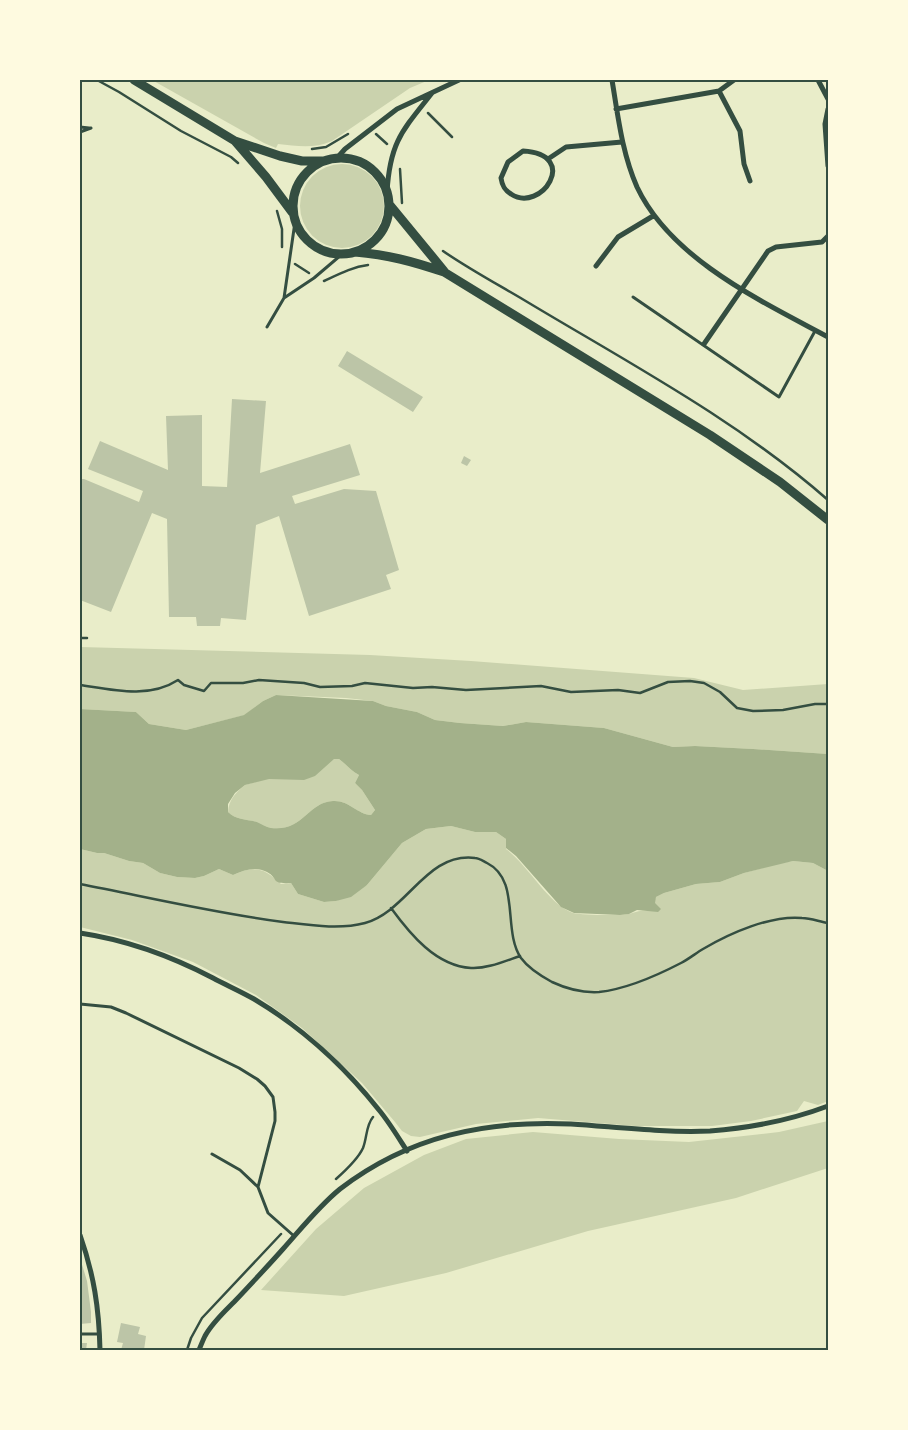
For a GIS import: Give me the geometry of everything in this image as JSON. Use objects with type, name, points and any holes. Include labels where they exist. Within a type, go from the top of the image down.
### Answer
[{"type":"main road","points":[[134,80],[235,141],[280,156],[302,161],[322,161],[337,158],[352,159],[366,164],[379,176],[387,192],[390,204],[384,228],[367,247],[341,255],[328,253],[316,248],[307,241],[295,222],[292,212],[292,201],[300,180],[310,169],[322,161]]},
{"type":"main road","points":[[235,141],[266,177],[292,212]]},
{"type":"main road","points":[[390,204],[444,272]]},
{"type":"main road","points":[[354,252],[405,258],[444,272],[710,436],[780,482],[828,520]]},
{"type":"street","points":[[337,158],[344,149],[397,108],[459,80]]},
{"type":"street","points":[[612,80],[622,142],[638,187],[653,216],[677,241],[701,261],[780,312],[828,337]]},
{"type":"street","points":[[616,109],[719,91],[734,80]]},
{"type":"street","points":[[818,80],[828,99]]},
{"type":"street","points":[[719,91],[740,131],[744,164],[750,181]]},
{"type":"street","points":[[387,192],[388,170],[394,147],[402,131],[432,92]]},
{"type":"street","points":[[828,109],[825,124],[828,166]]},
{"type":"street","points":[[548,158],[566,147],[622,142]]},
{"type":"street","points":[[522,151],[533,152],[548,158],[552,164],[552,176],[543,190],[530,198],[514,196],[505,190],[501,178],[502,171],[514,156],[522,151]]},
{"type":"street","points":[[596,266],[618,237],[653,216]]},
{"type":"street","points":[[704,344],[768,251],[776,247],[822,242],[828,236]]},
{"type":"street","points":[[80,933],[133,944],[172,958],[254,999],[280,1016],[358,1085],[379,1110],[407,1151]]},
{"type":"street","points":[[200,1350],[205,1335],[225,1311],[319,1209],[340,1190],[372,1168],[434,1139],[464,1130],[516,1124],[570,1124],[650,1130],[710,1131],[768,1123],[828,1106]]},
{"type":"street","points":[[80,1235],[94,1281],[100,1350]]},
{"type":"lane","points":[[80,127],[91,128],[80,132]]},
{"type":"lane","points":[[267,327],[284,298],[295,222]]},
{"type":"lane","points":[[284,298],[314,278],[341,255]]},
{"type":"lane","points":[[633,297],[779,397],[816,330]]},
{"type":"lane","points":[[80,1004],[111,1007],[126,1013],[239,1068],[265,1086],[273,1097],[275,1121],[258,1187]]},
{"type":"lane","points":[[212,1154],[240,1170],[258,1187],[268,1213],[294,1236]]},
{"type":"lane","points":[[80,1334],[100,1334]]},
{"type":"path","points":[[97,80],[181,131],[239,163]]},
{"type":"path","points":[[421,107],[452,136]]},
{"type":"path","points":[[371,128],[381,140],[394,147]]},
{"type":"path","points":[[305,150],[326,147],[352,132]]},
{"type":"path","points":[[400,164],[402,204]]},
{"type":"path","points":[[275,202],[282,230],[282,261],[298,264],[319,284],[339,273],[372,264]]},
{"type":"path","points":[[440,249],[677,392],[744,435],[807,481],[828,500]]},
{"type":"path","points":[[80,638],[86,638]]},
{"type":"path","points":[[80,685],[148,692],[167,688],[178,680],[184,685],[204,690],[211,683],[259,680],[304,683],[320,687],[352,686],[365,683],[413,688],[432,687],[466,690],[541,686],[571,692],[618,690],[640,693],[668,682],[690,681],[704,683],[720,692],[737,708],[753,711],[783,710],[815,704],[828,704]]},
{"type":"path","points":[[80,884],[206,911],[308,925],[345,926],[366,922],[391,908],[430,871],[444,862],[462,858],[477,858],[490,864],[500,872],[507,889],[515,942],[520,956],[543,977],[564,988],[578,991],[598,992],[639,981],[683,962],[701,950],[742,929],[770,921],[801,917],[828,923]]},
{"type":"path","points":[[391,908],[412,934],[438,957],[454,965],[471,968],[487,966],[520,956]]},
{"type":"shaded area","points":[[152,80],[429,80],[410,88],[332,141],[312,146],[278,144],[276,148]]},
{"type":"shaded area","points":[[342,164],[358,167],[377,183],[381,190],[384,206],[381,222],[365,241],[358,245],[342,248],[326,245],[307,229],[303,222],[300,206],[303,190],[319,171],[326,167]]},
{"type":"shaded area","points":[[80,647],[370,655],[471,661],[694,678],[743,690],[828,684],[828,754],[695,746],[673,747],[604,728],[526,722],[503,726],[460,723],[435,720],[417,712],[386,706],[373,701],[276,695],[263,701],[245,715],[186,730],[149,724],[136,712],[80,709]]},
{"type":"shaded area","points":[[276,695],[373,701],[386,706],[417,712],[435,720],[460,723],[503,726],[526,722],[604,728],[673,747],[695,746],[828,754],[828,871],[813,863],[793,861],[744,873],[720,882],[696,884],[664,893],[656,897],[655,903],[661,909],[658,912],[637,910],[629,914],[620,915],[574,913],[561,907],[516,856],[506,848],[506,839],[496,832],[475,832],[451,826],[426,829],[402,843],[367,885],[351,897],[324,902],[298,894],[291,883],[277,882],[267,872],[259,869],[246,870],[233,875],[219,869],[195,878],[177,877],[160,873],[143,863],[80,849],[80,709],[136,712],[149,724],[186,730],[244,715],[263,701]],"holes":[[[334,759],[339,759],[359,775],[355,783],[375,810],[371,815],[339,801],[333,801],[317,806],[291,826],[271,828],[257,822],[238,818],[228,812],[228,804],[235,793],[245,785],[269,779],[304,780],[315,776]]]},
{"type":"shaded area","points":[[339,759],[359,775],[355,783],[375,810],[371,815],[339,801],[333,801],[317,806],[291,826],[271,828],[257,822],[238,818],[228,812],[233,797],[245,785]]},
{"type":"shaded area","points":[[451,826],[475,832],[496,832],[506,839],[506,849],[547,893],[564,908],[577,914],[617,915],[650,911],[656,897],[664,893],[696,884],[720,882],[744,873],[793,861],[813,863],[828,871],[828,1101],[818,1105],[804,1101],[797,1111],[751,1121],[712,1126],[635,1126],[538,1118],[476,1124],[420,1137],[411,1136],[402,1131],[362,1083],[302,1028],[256,995],[193,962],[132,940],[80,927],[80,849],[143,863],[160,873],[177,877],[195,878],[219,869],[233,875],[253,869],[264,871],[281,884],[291,883],[298,894],[324,902],[336,901],[367,885],[402,843],[426,829]]},
{"type":"shaded area","points":[[828,1121],[828,1168],[736,1198],[588,1231],[446,1273],[344,1296],[261,1290],[316,1229],[364,1188],[424,1155],[466,1139],[533,1132],[689,1142],[779,1132]]},
{"type":"building","points":[[347,351],[423,397],[413,412],[338,366]]},
{"type":"building","points":[[232,399],[266,401],[260,473],[350,444],[360,475],[292,496],[295,504],[344,489],[376,491],[399,570],[386,575],[391,589],[309,616],[279,516],[256,525],[246,620],[221,618],[220,626],[197,626],[196,617],[169,617],[167,519],[152,513],[111,612],[80,600],[80,479],[139,502],[143,491],[88,469],[100,441],[168,470],[166,416],[202,415],[202,486],[227,487]]},
{"type":"building","points":[[464,456],[471,460],[467,466],[461,463]]},
{"type":"building","points":[[80,1258],[87,1281],[91,1323],[80,1324]]},
{"type":"building","points":[[121,1323],[140,1327],[138,1334],[146,1336],[144,1350],[121,1350],[123,1343],[117,1342]]},
{"type":"building","points":[[80,1343],[87,1343],[86,1350],[80,1350]]}]
